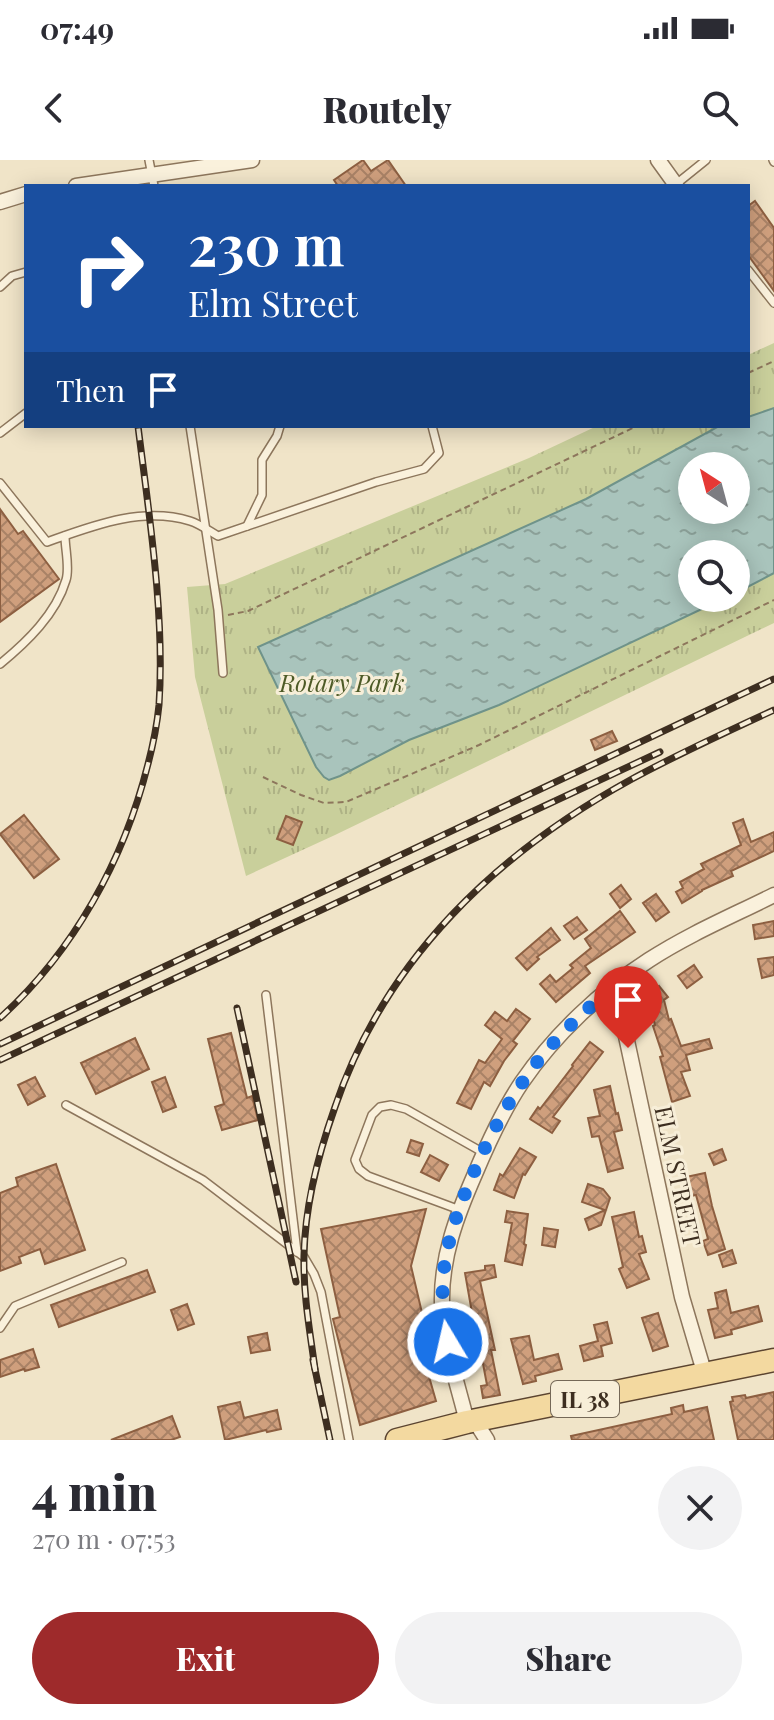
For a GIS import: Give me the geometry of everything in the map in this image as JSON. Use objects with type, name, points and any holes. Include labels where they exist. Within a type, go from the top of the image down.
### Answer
[{"type":"main road","name":"IL 38","points":[[397,1440],[476,1428],[774,1360]]},
{"type":"street","points":[[88,184],[252,160]]},
{"type":"street","points":[[658,160],[674,184]]},
{"type":"street","points":[[0,202],[24,195]]},
{"type":"street","points":[[476,1428],[444,1322],[444,1266],[460,1210],[484,1153],[522,1083],[581,1014],[647,961],[774,895]]},
{"type":"street","name":"ELM STREET","points":[[615,985],[682,1297],[705,1375]]},
{"type":"lane","points":[[677,184],[706,160]]},
{"type":"lane","points":[[0,287],[12,276],[24,273]]},
{"type":"lane","points":[[750,273],[774,303]]},
{"type":"lane","points":[[0,433],[24,415]]},
{"type":"lane","points":[[190,428],[219,617],[223,673]]},
{"type":"lane","points":[[247,526],[262,495],[262,460],[279,428]]},
{"type":"lane","points":[[0,483],[47,542],[101,523],[149,516],[189,521],[218,536],[376,482],[424,469],[439,453],[433,428]]},
{"type":"lane","points":[[0,664],[24,645],[52,610],[67,578],[65,536]]},
{"type":"lane","points":[[266,995],[297,1252]]},
{"type":"lane","points":[[66,1105],[203,1180],[304,1257],[321,1292],[349,1440]]},
{"type":"lane","points":[[460,1210],[368,1176],[359,1169],[355,1160],[372,1115],[380,1107],[391,1105],[406,1109],[484,1153]]},
{"type":"lane","points":[[0,1328],[15,1306],[122,1262]]},
{"type":"path","points":[[750,372],[774,361]]},
{"type":"path","points":[[219,617],[248,611],[633,428]]},
{"type":"path","points":[[263,777],[324,803],[346,802],[479,745],[774,600]]},
{"type":"green space","name":"Rotary Park","points":[[774,343],[774,623],[246,876],[195,677],[187,587],[225,584],[529,458],[593,428],[750,428],[750,354]]},
{"type":"water","points":[[774,408],[774,573],[750,586],[750,540],[678,540],[678,612],[695,612],[499,705],[409,740],[329,780],[316,767],[258,647],[586,499],[715,428],[750,428],[750,416]]},
{"type":"building","points":[[363,160],[371,171],[388,160],[405,184],[337,184],[334,180]]},
{"type":"building","points":[[755,201],[774,228],[774,291],[750,258],[750,205]]},
{"type":"building","points":[[0,509],[18,534],[23,531],[59,579],[0,622]]},
{"type":"building","points":[[612,731],[617,741],[595,750],[591,740]]},
{"type":"building","points":[[24,815],[59,859],[34,878],[0,834]]},
{"type":"building","points":[[286,816],[302,822],[293,845],[277,839]]},
{"type":"building","points":[[743,819],[751,842],[774,832],[774,851],[731,871],[733,876],[682,903],[676,892],[683,888],[680,882],[704,869],[701,864],[741,845],[733,823]]},
{"type":"building","points":[[621,885],[631,899],[620,908],[610,894]]},
{"type":"building","points":[[656,894],[669,912],[656,921],[643,903]]},
{"type":"building","points":[[620,911],[635,932],[585,966],[590,973],[556,1002],[540,984],[550,975],[556,982],[573,968],[570,965],[591,948],[585,939]]},
{"type":"building","points":[[577,917],[587,930],[574,939],[564,926]]},
{"type":"building","points":[[774,921],[774,936],[755,939],[753,925]]},
{"type":"building","points":[[551,928],[560,940],[537,957],[539,959],[527,970],[516,958]]},
{"type":"building","points":[[774,957],[774,975],[762,978],[758,959]]},
{"type":"building","points":[[694,965],[702,977],[687,988],[678,976]]},
{"type":"building","points":[[659,986],[668,997],[664,1000],[669,1020],[681,1046],[709,1039],[712,1048],[686,1055],[690,1070],[681,1072],[690,1096],[672,1102],[660,1057],[663,1056],[645,997]]},
{"type":"building","points":[[516,1009],[530,1019],[513,1041],[517,1044],[490,1086],[484,1082],[471,1109],[457,1103],[479,1060],[485,1063],[502,1039],[485,1025],[495,1012],[507,1021]]},
{"type":"building","points":[[231,1033],[247,1098],[252,1096],[258,1120],[222,1130],[215,1107],[224,1104],[208,1039]]},
{"type":"building","points":[[135,1038],[149,1069],[96,1094],[81,1063]]},
{"type":"building","points":[[590,1042],[603,1052],[553,1117],[560,1121],[552,1133],[530,1119]]},
{"type":"building","points":[[35,1077],[45,1096],[28,1105],[18,1085]]},
{"type":"building","points":[[165,1077],[176,1107],[163,1112],[152,1082]]},
{"type":"building","points":[[610,1086],[622,1130],[614,1132],[623,1168],[608,1172],[599,1136],[592,1137],[588,1118],[600,1116],[594,1090]]},
{"type":"building","points":[[411,1140],[423,1144],[419,1156],[407,1152]]},
{"type":"building","points":[[520,1148],[536,1157],[523,1174],[514,1198],[494,1190],[500,1174],[503,1176]]},
{"type":"building","points":[[722,1149],[726,1160],[714,1165],[709,1154]]},
{"type":"building","points":[[430,1155],[448,1165],[439,1181],[421,1172]]},
{"type":"building","points":[[56,1164],[85,1250],[45,1264],[40,1249],[19,1257],[21,1263],[0,1271],[0,1193],[18,1186],[16,1178]]},
{"type":"building","points":[[705,1173],[725,1249],[708,1255],[703,1241],[708,1239],[696,1195],[690,1196],[686,1177]]},
{"type":"building","points":[[588,1184],[603,1189],[610,1198],[601,1225],[589,1230],[585,1219],[605,1210],[582,1202]]},
{"type":"building","points":[[426,1209],[411,1266],[423,1317],[414,1324],[436,1401],[360,1425],[333,1319],[340,1317],[321,1229]]},
{"type":"building","points":[[507,1211],[528,1214],[522,1265],[505,1261],[512,1223],[505,1222]]},
{"type":"building","points":[[634,1212],[646,1252],[639,1254],[649,1279],[627,1288],[619,1269],[623,1267],[612,1217]]},
{"type":"building","points":[[544,1228],[558,1230],[555,1247],[542,1245]]},
{"type":"building","points":[[732,1250],[736,1263],[723,1267],[719,1255]]},
{"type":"building","points":[[494,1265],[496,1277],[480,1281],[495,1350],[491,1350],[500,1395],[483,1398],[481,1386],[487,1385],[481,1353],[474,1354],[468,1325],[474,1324],[465,1273],[485,1270],[485,1266]]},
{"type":"building","points":[[147,1270],[155,1292],[59,1327],[51,1305]]},
{"type":"building","points":[[726,1290],[731,1313],[758,1306],[762,1321],[715,1338],[708,1310],[718,1308],[715,1293]]},
{"type":"building","points":[[187,1304],[194,1324],[178,1330],[171,1310]]},
{"type":"building","points":[[658,1313],[668,1346],[653,1351],[642,1318]]},
{"type":"building","points":[[607,1322],[612,1343],[601,1346],[603,1356],[584,1361],[580,1346],[598,1341],[594,1325]]},
{"type":"building","points":[[267,1333],[270,1350],[251,1353],[248,1337]]},
{"type":"building","points":[[529,1336],[534,1360],[558,1354],[562,1369],[535,1376],[536,1381],[523,1384],[511,1339]]},
{"type":"building","points":[[33,1349],[39,1367],[0,1377],[0,1360]]},
{"type":"building","points":[[774,1392],[774,1440],[738,1440],[730,1402],[733,1401],[732,1397],[745,1395],[746,1398]]},
{"type":"building","points":[[240,1402],[244,1418],[277,1410],[281,1429],[225,1440],[218,1407]]},
{"type":"building","points":[[683,1405],[684,1412],[707,1407],[714,1440],[572,1440],[571,1436],[672,1414],[671,1408]]},
{"type":"building","points":[[172,1416],[180,1437],[171,1440],[111,1440]]},
{"type":"railway","points":[[0,1018],[51,964],[93,902],[125,835],[152,750],[159,705],[160,636],[155,565],[138,428]]},
{"type":"railway","points":[[0,1044],[774,679]]},
{"type":"railway","points":[[315,1369],[304,1255],[307,1218],[318,1162],[335,1107],[357,1053],[384,1004],[415,958],[452,915],[492,876],[583,808],[667,761],[774,710]]},
{"type":"railway","points":[[0,1060],[660,752]]},
{"type":"railway","points":[[237,1008],[296,1282]]},
{"type":"railway","points":[[313,1360],[330,1440]]},
{"type":"route","points":[[448,1342],[442,1304],[444,1266],[453,1231],[488,1142],[522,1083],[581,1014],[615,985],[628,1048]]}]
